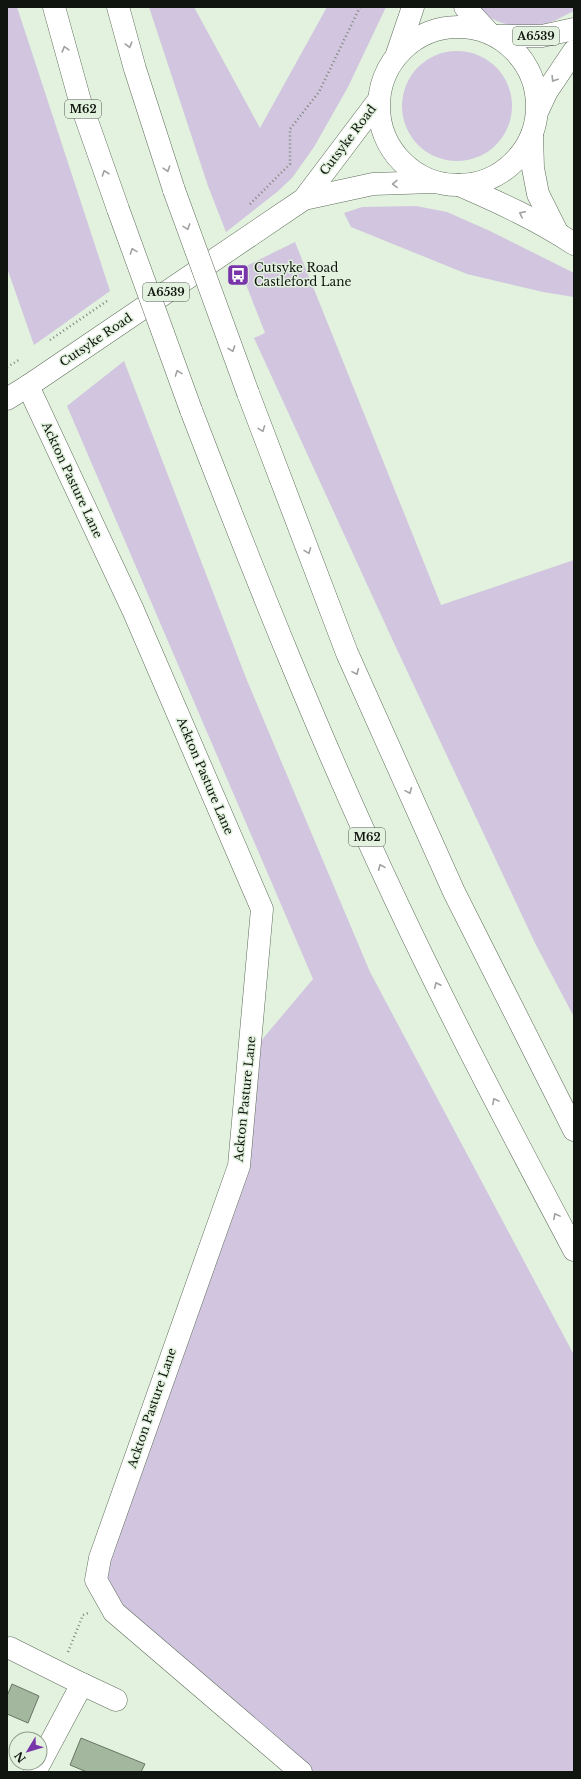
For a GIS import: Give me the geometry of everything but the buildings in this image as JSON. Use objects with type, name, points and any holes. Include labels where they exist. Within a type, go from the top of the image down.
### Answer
[{"type":"main road","name":"M62","points":[[54,7],[80,102],[191,410],[313,715],[397,902],[469,1051],[574,1250]]},
{"type":"main road","points":[[118,7],[135,69],[174,190],[248,393],[347,653],[454,892],[574,1130]]},
{"type":"main road","points":[[414,7],[397,54],[388,67],[380,87],[378,101],[380,128],[394,152],[415,173],[434,182],[459,185],[472,184],[505,170],[519,157],[532,135]]},
{"type":"main road","points":[[465,7],[492,34],[509,44],[528,68],[535,86],[538,110],[532,135],[533,168],[538,194],[565,238]]},
{"type":"main road","points":[[397,54],[417,37],[434,29],[461,26],[492,34]]},
{"type":"main road","name":"A6539","points":[[492,34],[542,36],[574,29]]},
{"type":"main road","name":"A6539","points":[[538,110],[547,91],[574,51]]},
{"type":"main road","name":"Cutsyke Road","points":[[7,399],[304,199],[378,101]]},
{"type":"main road","name":"Cutsyke Road","points":[[304,199],[373,184],[434,182]]},
{"type":"main road","points":[[459,185],[491,199],[565,238]]},
{"type":"main road","name":"Ackton Pasture Lane","points":[[28,386],[132,610],[262,909],[239,1166],[100,1558],[96,1580],[114,1612],[302,1772]]},
{"type":"main road","points":[[10,1648],[116,1700]]},
{"type":"main road","points":[[35,1772],[82,1684]]},
{"type":"path","points":[[245,210],[290,164],[290,129],[319,92],[360,7]]},
{"type":"path","points":[[48,341],[113,297]]},
{"type":"path","points":[[7,367],[24,358]]},
{"type":"path","points":[[60,1673],[83,1615],[92,1611],[114,1612]]},
{"type":"shaded area","points":[[7,7],[17,7],[110,291],[34,345],[7,268]]},
{"type":"shaded area","points":[[149,7],[194,7],[260,128],[327,7],[386,7],[348,87],[314,147],[292,178],[277,192],[226,232],[208,186]]},
{"type":"shaded area","points":[[475,7],[574,7],[574,11],[541,25],[520,26],[510,25],[492,19]]},
{"type":"shaded area","points":[[457,51],[478,55],[488,60],[496,67],[503,75],[508,85],[512,106],[508,127],[503,137],[496,145],[488,152],[478,157],[457,161],[436,157],[426,152],[418,145],[411,137],[406,127],[402,106],[406,85],[411,75],[418,67],[426,60],[436,55]]},
{"type":"shaded area","points":[[416,206],[447,212],[490,231],[574,273],[574,297],[543,292],[467,274],[351,227],[344,213],[362,207]]},
{"type":"shaded area","points":[[295,242],[441,605],[574,560],[574,1017],[535,943],[393,641],[254,338],[265,333],[240,269]]},
{"type":"shaded area","points":[[124,361],[246,678],[370,972],[574,1355],[574,1772],[302,1772],[125,1618],[99,1579],[230,1186],[260,1042],[313,979],[67,406]]},
{"type":"place","name":"Cutsyke Road Castleford Lane","points":[[238,275]]}]
